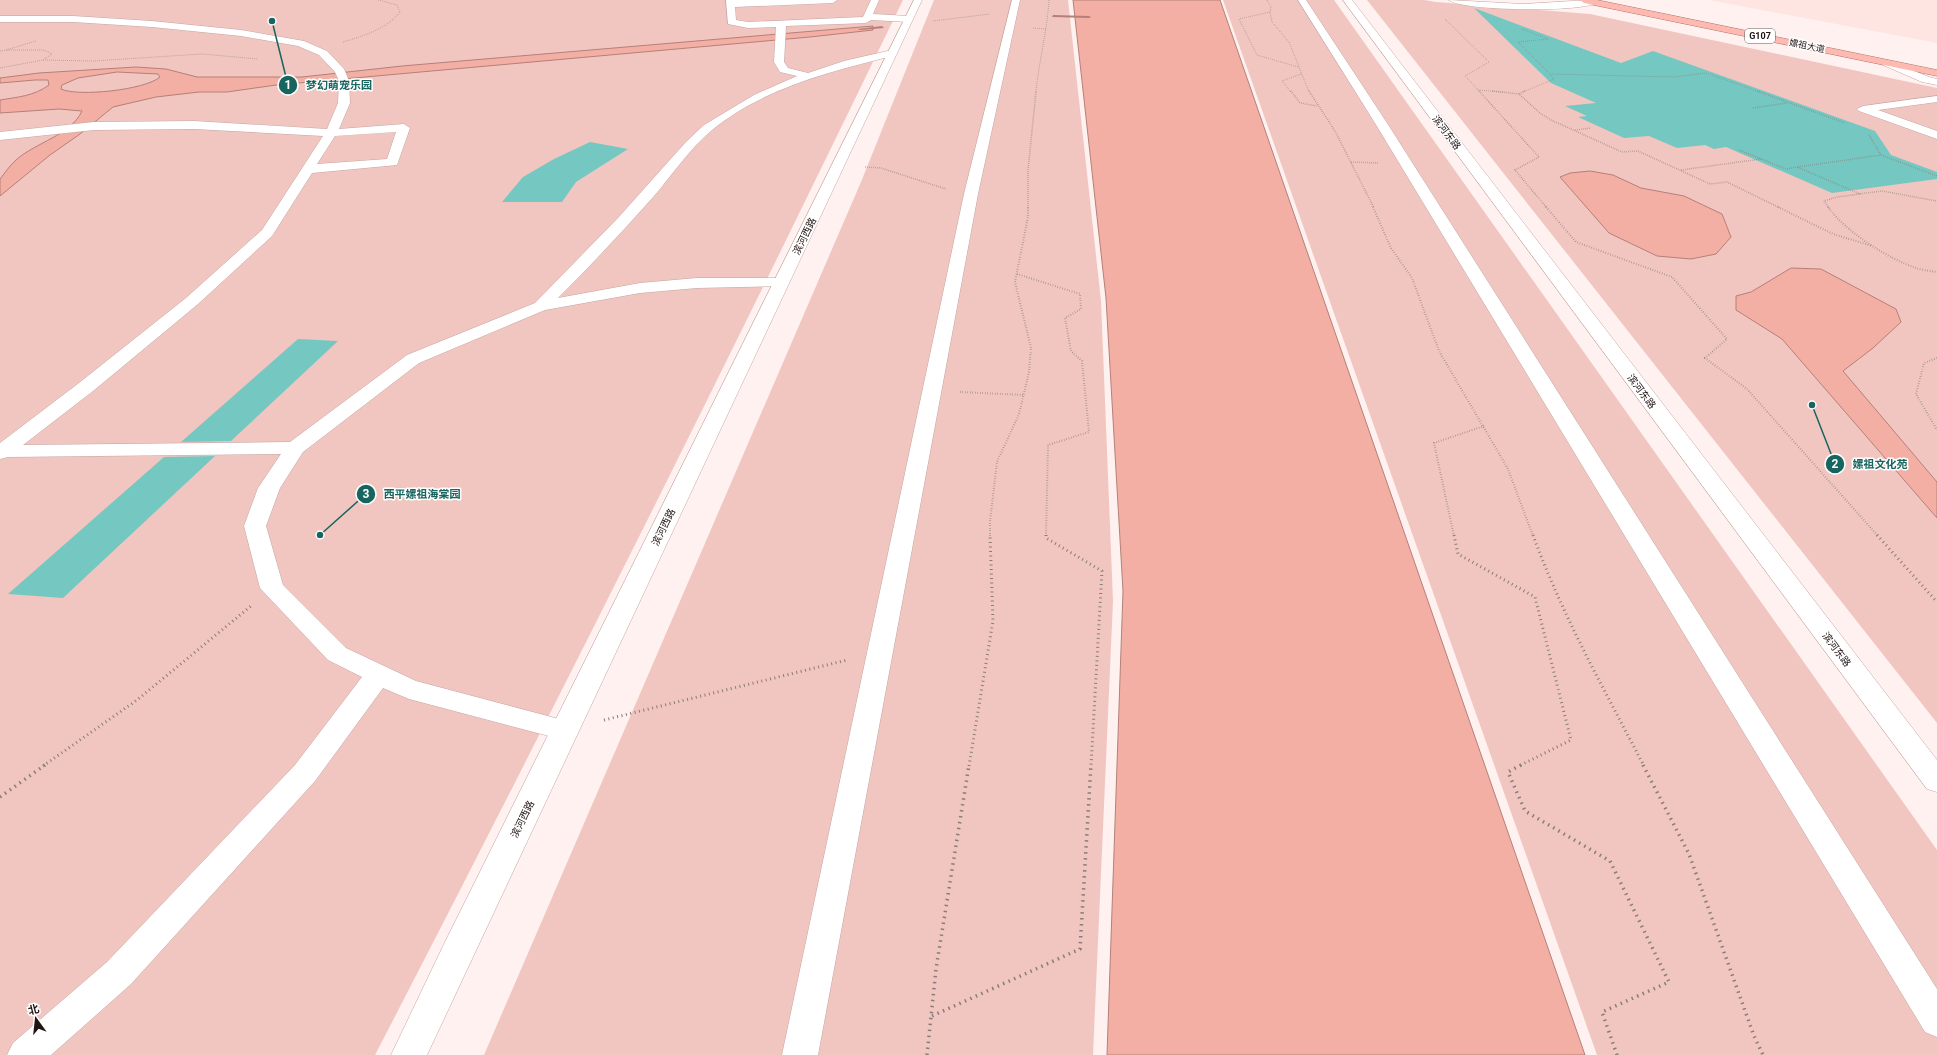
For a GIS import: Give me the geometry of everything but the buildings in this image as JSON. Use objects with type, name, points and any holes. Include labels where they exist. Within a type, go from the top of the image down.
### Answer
[{"type":"highway","name":"嫘祖大道","points":[[1623,0],[1937,63]]},
{"type":"highway","name":"嫘祖大道","points":[[1589,1],[1937,73]]},
{"type":"street","points":[[833,0],[730,2],[735,14],[731,22],[780,33],[866,20],[869,9],[911,14]]},
{"type":"street","points":[[1302,0],[1381,123],[1937,1020]]},
{"type":"street","name":"滨河东路","points":[[1347,0],[1937,781]]},
{"type":"street","points":[[1453,0],[1509,6],[1548,8],[1589,1]]},
{"type":"street","points":[[800,1055],[971,194],[1015,6]]},
{"type":"street","name":"滨河西路","points":[[409,1055],[564,730],[911,14]]},
{"type":"street","points":[[0,20],[77,19],[152,24],[241,33],[300,43],[323,53],[342,76],[344,103],[331,134],[267,233],[192,301],[86,387],[1,452]]},
{"type":"street","points":[[780,33],[779,62],[784,70],[809,76]]},
{"type":"street","points":[[541,306],[608,239],[654,187],[682,152],[717,120],[761,96],[809,76],[861,59],[892,53]]},
{"type":"street","points":[[1887,62],[1926,80],[1937,82]]},
{"type":"street","points":[[1937,99],[1864,109],[1937,135]]},
{"type":"street","points":[[1912,103],[1937,111]]},
{"type":"street","points":[[0,136],[94,126],[194,125],[331,134],[404,128],[392,162],[308,169]]},
{"type":"street","points":[[564,730],[409,689],[337,654],[272,588],[255,526],[269,488],[295,448],[413,359],[541,306],[648,287],[697,283],[781,284]]},
{"type":"street","points":[[1,452],[295,448]]},
{"type":"street","points":[[25,1055],[119,973],[295,784],[305,773],[379,674]]},
{"type":"path","points":[[927,1055],[937,962],[993,621],[990,521],[997,462],[1019,414],[1029,372],[1031,348],[1015,282],[1028,217],[1028,172],[1038,67],[1048,20],[1049,0]]},
{"type":"path","points":[[1267,0],[1271,7],[1270,12],[1272,22],[1288,42],[1310,94],[1335,131],[1391,248],[1412,278],[1439,351],[1508,468],[1550,580],[1596,676],[1689,854],[1754,1036],[1763,1055]]},
{"type":"path","points":[[911,14],[1015,6]]},
{"type":"path","points":[[1270,12],[1239,19],[1257,55],[1298,67]]},
{"type":"path","points":[[1449,16],[1441,16],[1489,62],[1464,76],[1539,157],[1515,170],[1576,242],[1672,277],[1727,339],[1705,358],[1747,389],[1937,602]]},
{"type":"path","points":[[1477,90],[1520,94],[1554,80],[1550,74],[1518,42],[1548,39],[1520,28]]},
{"type":"path","points":[[0,51],[41,39]]},
{"type":"path","points":[[0,68],[44,60],[52,54],[44,50],[6,50]]},
{"type":"path","points":[[1550,74],[1674,77],[1706,73],[1845,124]]},
{"type":"path","points":[[1301,74],[1282,81],[1300,103],[1318,106]]},
{"type":"path","points":[[1520,94],[1540,113],[1622,152],[1638,151],[1710,184],[1727,182],[1833,234],[1872,246],[1916,268],[1937,272]]},
{"type":"path","points":[[1754,108],[1789,103]]},
{"type":"path","points":[[1575,130],[1591,128]]},
{"type":"path","points":[[1866,131],[1881,155]]},
{"type":"path","points":[[1739,150],[1786,169],[1881,155],[1937,176]]},
{"type":"path","points":[[1680,170],[1761,159]]},
{"type":"path","points":[[838,165],[881,168],[939,188],[971,194]]},
{"type":"path","points":[[1797,167],[1861,194]]},
{"type":"path","points":[[1872,246],[1837,219],[1824,201],[1836,196],[1882,191],[1937,201]]},
{"type":"path","points":[[931,1016],[1080,949],[1102,571],[1046,538],[1048,445],[1089,432],[1082,361],[1071,351],[1065,318],[1081,309],[1080,294],[1017,274]]},
{"type":"path","points":[[1937,358],[1924,363],[1916,394],[1937,430]]},
{"type":"path","points":[[932,390],[1024,395]]},
{"type":"path","points":[[1484,426],[1434,443],[1458,554],[1535,597],[1571,740],[1508,772],[1524,810],[1610,861],[1669,982],[1602,1012],[1617,1055]]},
{"type":"path","points":[[0,797],[137,700],[272,588]]},
{"type":"path","points":[[564,730],[880,652]]},
{"type":"shaded area","points":[[0,0],[903,0],[643,529],[510,793],[375,1055],[0,1055]]},
{"type":"shaded area","points":[[934,0],[1068,0],[1101,301],[1113,601],[1093,1055],[484,1055],[861,182]]},
{"type":"shaded area","points":[[1073,0],[1220,0],[1585,1055],[1107,1055],[1123,591],[1106,298]]},
{"type":"shaded area","points":[[1223,0],[1334,0],[1937,850],[1937,1055],[1597,1055]]},
{"type":"shaded area","points":[[1367,0],[1424,0],[1590,14],[1937,88],[1937,723]]},
{"type":"shaded area","points":[[1709,0],[1937,0],[1937,43]]},
{"type":"shaded area","points":[[873,26],[873,30],[810,37],[276,85],[227,92],[199,92],[156,97],[113,107],[80,134],[50,155],[0,196],[0,179],[14,162],[33,148],[69,127],[77,120],[82,111],[59,109],[0,113],[0,100],[32,94],[49,85],[48,80],[0,83],[0,78],[39,73],[136,67],[166,69],[197,77],[302,77],[402,66]],"holes":[[[117,72],[158,74],[160,77],[152,82],[127,89],[96,92],[70,91],[61,89],[62,85],[78,78]]]},
{"type":"shaded area","points":[[1590,171],[1613,175],[1641,188],[1684,196],[1722,214],[1731,237],[1716,254],[1691,259],[1657,256],[1609,233],[1560,177],[1570,173]]},
{"type":"shaded area","points":[[1791,268],[1821,269],[1896,309],[1901,322],[1873,348],[1843,371],[1937,482],[1937,518],[1782,339],[1736,310],[1736,296],[1751,292]]},
{"type":"waterway","points":[[1053,16],[1089,17]]},
{"type":"waterway","points":[[860,29],[882,27]]},
{"type":"place","name":"梦幻萌宠乐园","points":[[272,21]]},
{"type":"place","name":"嫘祖文化苑","points":[[1812,405]]},
{"type":"place","name":"西平嫘祖海棠园","points":[[320,535]]}]
